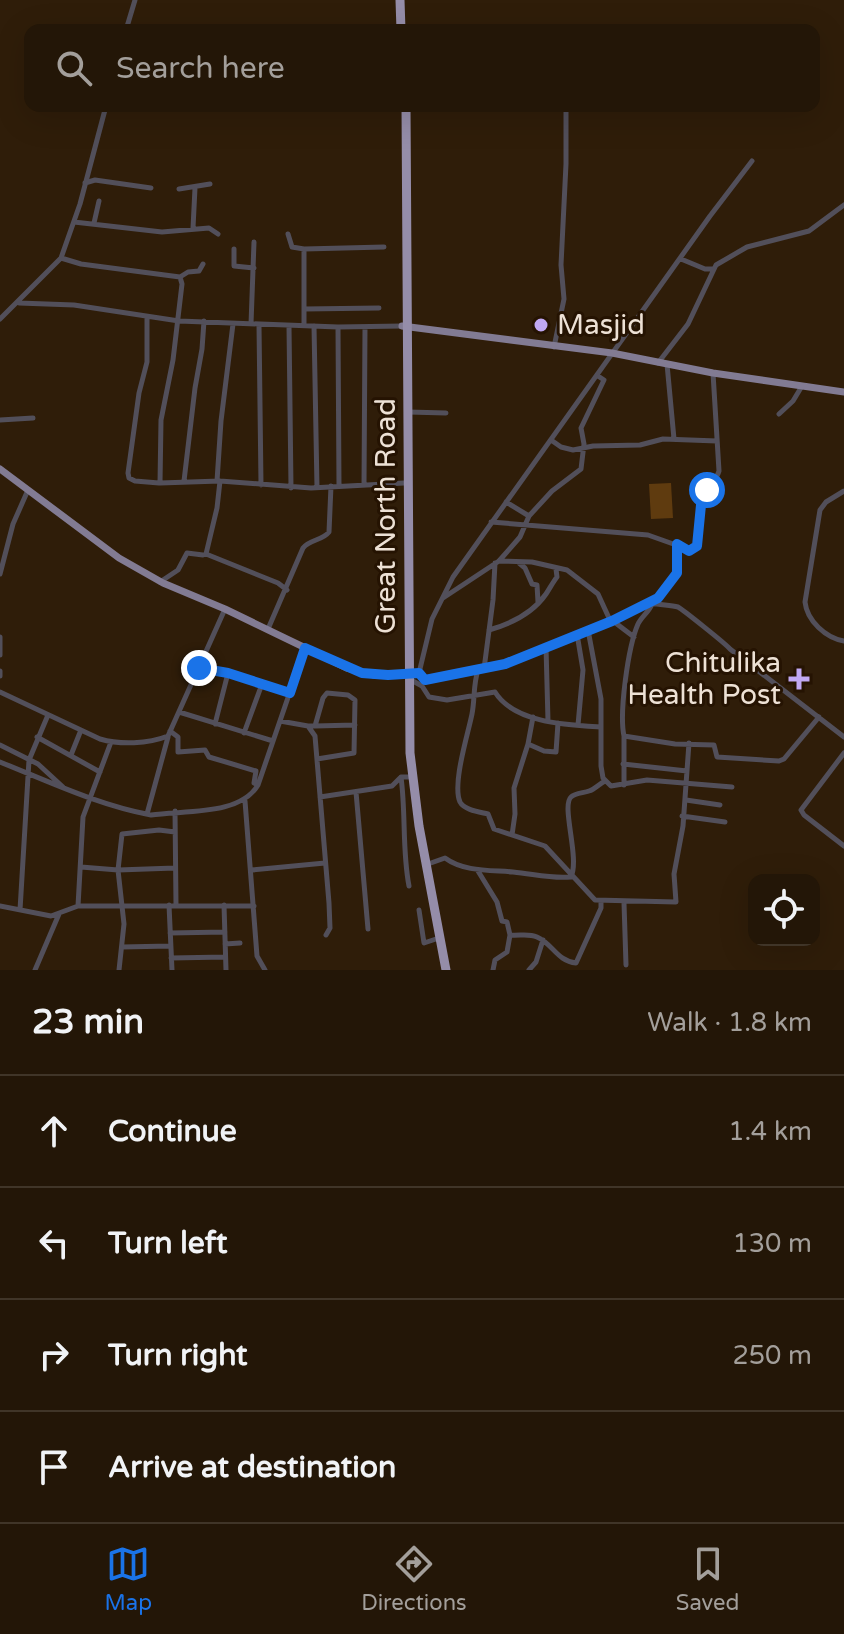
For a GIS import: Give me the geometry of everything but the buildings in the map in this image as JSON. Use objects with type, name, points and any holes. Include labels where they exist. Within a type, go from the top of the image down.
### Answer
[{"type":"highway","points":[[403,0],[403,24]]},
{"type":"highway","name":"Great North Road","points":[[403,112],[404,483],[411,675],[404,777],[444,970]]},
{"type":"highway","name":"Great North Road","points":[[404,326],[412,777],[444,970]]},
{"type":"main road","points":[[404,326],[612,353],[713,373],[844,392]]},
{"type":"main road","points":[[0,469],[119,558],[160,582],[362,673],[411,675]]},
{"type":"street","points":[[128,24],[135,0]]},
{"type":"street","points":[[0,319],[61,258],[104,112]]},
{"type":"street","points":[[554,347],[564,299],[561,265],[566,112]]},
{"type":"street","points":[[411,675],[432,619],[453,577],[752,161]]},
{"type":"street","points":[[85,183],[95,180],[151,188]]},
{"type":"street","points":[[179,189],[210,184]]},
{"type":"street","points":[[193,228],[195,188]]},
{"type":"street","points":[[94,223],[99,201]]},
{"type":"street","points":[[679,260],[688,260],[705,269],[713,268],[747,247],[809,231],[844,205]]},
{"type":"street","points":[[74,222],[162,232],[209,228],[218,234]]},
{"type":"street","points":[[288,234],[292,247],[304,249],[384,247]]},
{"type":"street","points":[[251,324],[254,242]]},
{"type":"street","points":[[234,249],[234,266],[254,268]]},
{"type":"street","points":[[304,249],[304,325]]},
{"type":"street","points":[[61,258],[81,264],[180,277],[199,271],[203,264]]},
{"type":"street","points":[[657,363],[688,324],[713,268]]},
{"type":"street","points":[[160,483],[161,420],[182,284],[180,277]]},
{"type":"street","points":[[19,303],[74,305],[147,317],[233,324],[404,326]]},
{"type":"street","points":[[304,309],[379,308]]},
{"type":"street","points":[[147,317],[147,362],[139,393],[129,478],[160,483],[218,481],[291,488],[404,483]]},
{"type":"street","points":[[184,481],[204,321]]},
{"type":"street","points":[[206,554],[217,508],[233,324]]},
{"type":"street","points":[[259,325],[261,485]]},
{"type":"street","points":[[289,326],[291,488]]},
{"type":"street","points":[[314,326],[317,488]]},
{"type":"street","points":[[268,629],[303,548],[329,532],[335,486],[338,327]]},
{"type":"street","points":[[364,485],[365,327]]},
{"type":"street","points":[[667,364],[674,439]]},
{"type":"street","points":[[491,522],[624,531],[648,535],[689,551],[697,546],[702,497],[719,471],[713,373]]},
{"type":"street","points":[[443,598],[497,562],[519,539],[529,516],[552,491],[581,469],[584,447],[581,428],[604,380],[598,376]]},
{"type":"street","points":[[779,414],[793,401],[802,385]]},
{"type":"street","points":[[407,412],[446,413]]},
{"type":"street","points":[[0,420],[33,418]]},
{"type":"street","points":[[551,440],[568,450],[640,445],[663,439],[717,441]]},
{"type":"street","points":[[0,574],[13,524],[28,490]]},
{"type":"street","points":[[844,491],[826,502],[820,510],[805,602],[807,613],[823,631],[832,638],[844,641]]},
{"type":"street","points":[[506,501],[529,516]]},
{"type":"street","points":[[411,675],[428,680],[505,664],[652,603],[663,595],[676,577],[677,544]]},
{"type":"street","points":[[160,582],[178,570],[187,553],[206,554],[278,583],[287,590]]},
{"type":"street","points":[[515,561],[523,564],[532,584],[537,585],[538,602]]},
{"type":"street","points":[[497,562],[532,562],[567,570],[598,594],[607,616],[634,637]]},
{"type":"street","points":[[497,562],[489,630],[481,669],[474,682],[462,761],[459,799],[465,808],[488,814],[494,829],[545,846],[591,898],[601,902],[676,902],[674,874],[686,800],[689,743]]},
{"type":"street","points":[[489,630],[518,619],[538,602],[557,577],[556,569]]},
{"type":"street","points":[[624,785],[626,684],[634,637],[652,603]]},
{"type":"street","points":[[652,603],[681,609],[844,737]]},
{"type":"street","points":[[147,814],[169,734],[225,609]]},
{"type":"street","points":[[588,630],[599,686],[601,766],[605,781],[611,786],[647,780],[732,787]]},
{"type":"street","points":[[577,634],[583,670],[578,725]]},
{"type":"street","points":[[0,637],[0,655]]},
{"type":"street","points":[[546,647],[548,721]]},
{"type":"street","points":[[0,762],[122,811],[147,814],[231,807],[245,801],[258,785],[305,648]]},
{"type":"street","points":[[199,668],[228,673],[290,693]]},
{"type":"street","points":[[215,724],[228,673]]},
{"type":"street","points":[[411,675],[429,697],[447,700],[495,692],[513,710],[533,717],[601,727]]},
{"type":"street","points":[[244,733],[262,684]]},
{"type":"street","points":[[0,692],[111,742],[145,741],[169,734],[178,737],[178,752],[205,750],[209,757],[256,771],[254,783],[258,785]]},
{"type":"street","points":[[315,726],[324,696],[332,692],[351,696],[355,700],[356,745],[353,754],[317,759]]},
{"type":"street","points":[[179,712],[273,741]]},
{"type":"street","points":[[20,910],[29,760],[48,715]]},
{"type":"street","points":[[512,835],[514,788],[533,717]]},
{"type":"street","points":[[624,734],[654,741],[715,745],[717,757],[782,760],[819,717]]},
{"type":"street","points":[[280,721],[308,726],[355,725]]},
{"type":"street","points":[[528,744],[556,752],[558,723]]},
{"type":"street","points":[[308,726],[315,736],[317,759],[330,926],[326,935]]},
{"type":"street","points":[[71,756],[81,730]]},
{"type":"street","points":[[37,737],[100,772]]},
{"type":"street","points":[[78,906],[83,817],[111,742]]},
{"type":"street","points":[[0,745],[48,772],[50,778],[66,791]]},
{"type":"street","points":[[844,753],[801,810],[844,846]]},
{"type":"street","points":[[623,764],[687,771]]},
{"type":"street","points":[[320,797],[392,786],[404,777]]},
{"type":"street","points":[[404,777],[406,837],[403,850],[409,886]]},
{"type":"street","points":[[571,877],[574,850],[567,812],[569,801],[605,781]]},
{"type":"street","points":[[356,792],[368,929]]},
{"type":"street","points":[[686,800],[720,805]]},
{"type":"street","points":[[245,801],[257,956],[265,970]]},
{"type":"street","points":[[171,970],[169,933],[175,868],[175,811]]},
{"type":"street","points":[[682,816],[725,822]]},
{"type":"street","points":[[119,970],[124,906],[118,870],[122,834],[153,830],[175,832]]},
{"type":"street","points":[[428,864],[445,858],[453,864],[478,870],[550,878],[571,877]]},
{"type":"street","points":[[252,870],[325,863]]},
{"type":"street","points":[[81,867],[118,870],[175,868]]},
{"type":"street","points":[[478,870],[497,902],[501,917],[508,924],[510,935],[507,952],[495,960],[493,970]]},
{"type":"street","points":[[510,935],[531,935],[543,940],[561,958],[576,963],[601,902]]},
{"type":"street","points":[[624,903],[626,965]]},
{"type":"street","points":[[224,905],[226,970]]},
{"type":"street","points":[[0,906],[45,916],[78,906],[254,906]]},
{"type":"street","points":[[419,910],[424,943],[436,939]]},
{"type":"street","points":[[35,970],[60,913]]},
{"type":"street","points":[[169,933],[225,932]]},
{"type":"street","points":[[529,970],[536,962],[543,940]]},
{"type":"street","points":[[225,944],[240,943]]},
{"type":"street","points":[[122,947],[170,946]]},
{"type":"street","points":[[171,958],[225,957]]},
{"type":"shaded area","points":[[671,483],[673,518],[651,519],[649,484]]},
{"type":"place","name":"Masjid","points":[[541,325]]},
{"type":"place","name":"Chitulika Health Post","points":[[799,679]]},
{"type":"route","points":[[199,668],[228,673],[290,693],[305,648],[362,673],[419,673],[425,680],[505,664],[612,621],[663,595],[676,577],[677,544],[689,551],[697,546],[702,497],[707,490]]}]
